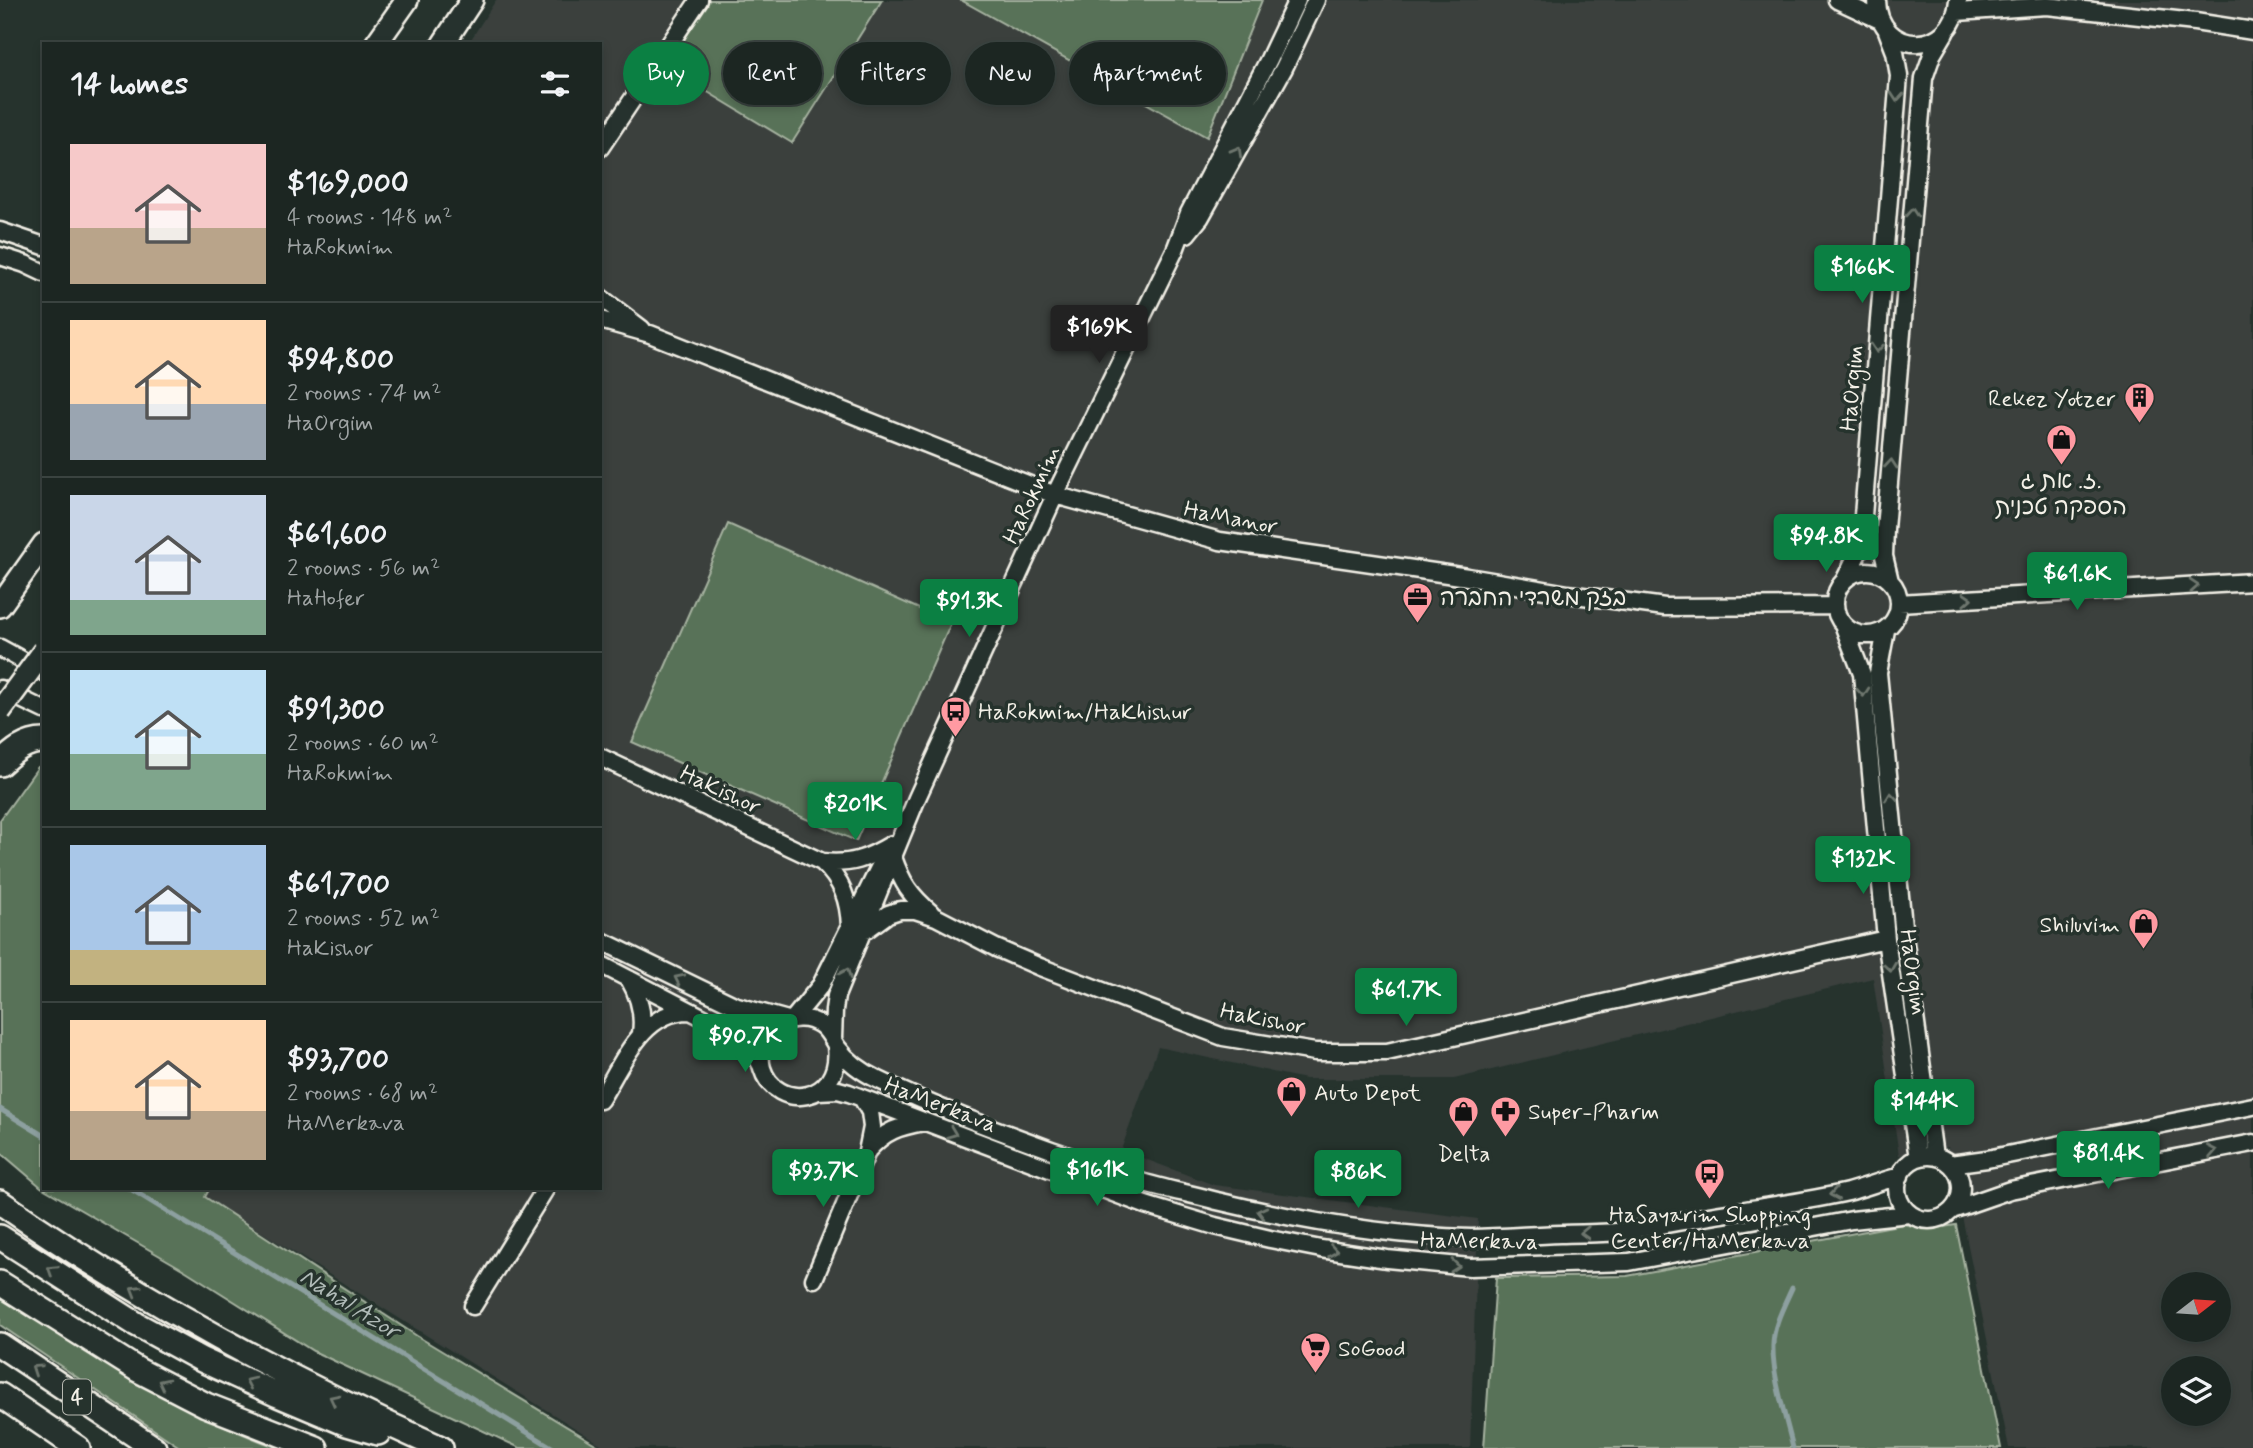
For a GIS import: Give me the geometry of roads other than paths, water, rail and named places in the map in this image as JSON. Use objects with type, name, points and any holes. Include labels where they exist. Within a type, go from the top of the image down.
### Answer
[{"type":"highway","points":[[0,764],[16,750],[33,741],[42,741]]},
{"type":"highway","points":[[0,1202],[58,1242],[182,1318],[348,1406],[441,1448]]},
{"type":"highway","points":[[0,1237],[135,1324],[202,1360],[347,1424],[428,1448]]},
{"type":"highway","points":[[0,1283],[138,1370],[172,1388],[206,1405],[316,1448]]},
{"type":"highway","name":"4","points":[[0,1345],[154,1448]]},
{"type":"highway","name":"4","points":[[0,1395],[78,1448]]},
{"type":"main road","points":[[377,42],[407,0]]},
{"type":"main road","points":[[444,42],[472,0]]},
{"type":"main road","points":[[0,606],[40,550]]},
{"type":"main road","points":[[0,711],[42,654]]},
{"type":"street","points":[[602,145],[699,0]]},
{"type":"street","name":"HaRokmim","points":[[835,1042],[836,996],[857,930],[1055,495],[1175,250],[1189,213],[1297,0]]},
{"type":"street","name":"HaRokmim","points":[[1175,250],[1200,218],[1284,68],[1316,0]]},
{"type":"street","points":[[1837,0],[1884,25],[1896,37],[1916,44],[1926,43],[1945,33]]},
{"type":"street","name":"HaOrgim","points":[[1845,579],[1857,555],[1862,528],[1899,76],[1895,51],[1877,0]]},
{"type":"street","points":[[1957,6],[2048,6],[2195,22],[2253,32]]},
{"type":"street","name":"HaOrgim","points":[[1890,580],[1884,556],[1885,529],[1924,78],[1932,55],[1952,23],[1957,6]]},
{"type":"street","points":[[0,231],[42,245]]},
{"type":"street","points":[[0,256],[42,272]]},
{"type":"street","name":"HaManor","points":[[602,298],[650,334]]},
{"type":"street","name":"HaManor","points":[[602,321],[650,334],[1055,495],[1220,541],[1665,607],[1835,606]]},
{"type":"street","points":[[1868,571],[1890,580],[1895,587],[1899,603],[1898,613],[1886,630],[1872,636],[1857,634],[1844,626],[1837,617],[1835,596],[1845,579],[1868,571]]},
{"type":"street","points":[[1899,603],[2253,582]]},
{"type":"street","name":"HaOrgim","points":[[1844,626],[1862,674],[1886,939],[1926,1157]]},
{"type":"street","name":"HaOrgim","points":[[1886,630],[1878,673],[1926,1157]]},
{"type":"street","points":[[0,648],[42,671]]},
{"type":"street","points":[[0,689],[42,709]]},
{"type":"street","name":"HaKishor","points":[[602,758],[822,862],[842,885],[857,930],[900,910],[915,910],[936,917],[1040,967],[1223,1037],[1315,1052],[1387,1052],[1886,939]]},
{"type":"street","name":"HaKishor","points":[[822,862],[845,863],[893,850],[900,878],[907,889],[936,917]]},
{"type":"street","name":"HaRokmim","points":[[791,1019],[821,985],[857,930]]},
{"type":"street","points":[[602,941],[734,1005],[791,1019],[808,1019],[820,1024],[835,1042],[838,1059],[835,1072],[828,1084],[818,1091],[795,1096],[783,1093],[766,1077],[752,1048],[745,1041],[602,965]]},
{"type":"street","points":[[629,979],[640,1004],[642,1033]]},
{"type":"street","points":[[602,1097],[651,1023],[676,1011],[691,1011]]},
{"type":"street","points":[[761,1065],[764,1041],[771,1030],[791,1019]]},
{"type":"street","name":"HaMerkava","points":[[835,1042],[863,1073],[971,1121],[1140,1181],[1288,1218],[1359,1229],[1473,1238],[1626,1231],[1847,1192],[1900,1175]]},
{"type":"street","name":"HaMerkava","points":[[818,1091],[838,1090],[862,1098],[1145,1205],[1215,1226],[1321,1249],[1387,1259],[1456,1266],[1629,1262],[1852,1220],[1909,1214]]},
{"type":"street","points":[[814,1279],[867,1152],[872,1127],[870,1112],[862,1098]]},
{"type":"street","points":[[2253,1105],[1987,1159],[1950,1164],[1926,1157],[1907,1165],[1900,1175],[1898,1197],[1909,1214],[1921,1220],[1933,1221],[1945,1217],[1955,1209],[2010,1191],[2253,1143]]},
{"type":"street","points":[[867,1152],[881,1136],[900,1126],[923,1122]]},
{"type":"street","points":[[1950,1164],[1958,1173],[1962,1185],[1955,1209]]},
{"type":"street","points":[[473,1306],[545,1190]]},
{"type":"waterway","name":"Nahal Azor","points":[[0,1109],[42,1135]]},
{"type":"waterway","name":"Nahal Azor","points":[[132,1190],[553,1448]]},
{"type":"waterway","points":[[1792,1288],[1777,1323],[1773,1338],[1773,1357],[1793,1448]]},
{"type":"place","name":"Rekez Yotzer","points":[[2139,425]]},
{"type":"place","name":"ז. את ג. הספקה טכנית","points":[[2061,466]]},
{"type":"place","name":"בזק משרדי החברה","points":[[1417,624]]},
{"type":"place","name":"HaRokmim/HaKhishur","points":[[955,738]]},
{"type":"place","name":"Shiluvim","points":[[2143,951]]},
{"type":"place","name":"Auto Depot","points":[[1291,1119]]},
{"type":"place","name":"Super-Pharm","points":[[1505,1138]]},
{"type":"place","name":"Delta","points":[[1464,1139]]},
{"type":"place","name":"HaSayarim Shopping Center/HaMerkava","points":[[1710,1200]]},
{"type":"place","name":"SoGood","points":[[1315,1375]]}]
